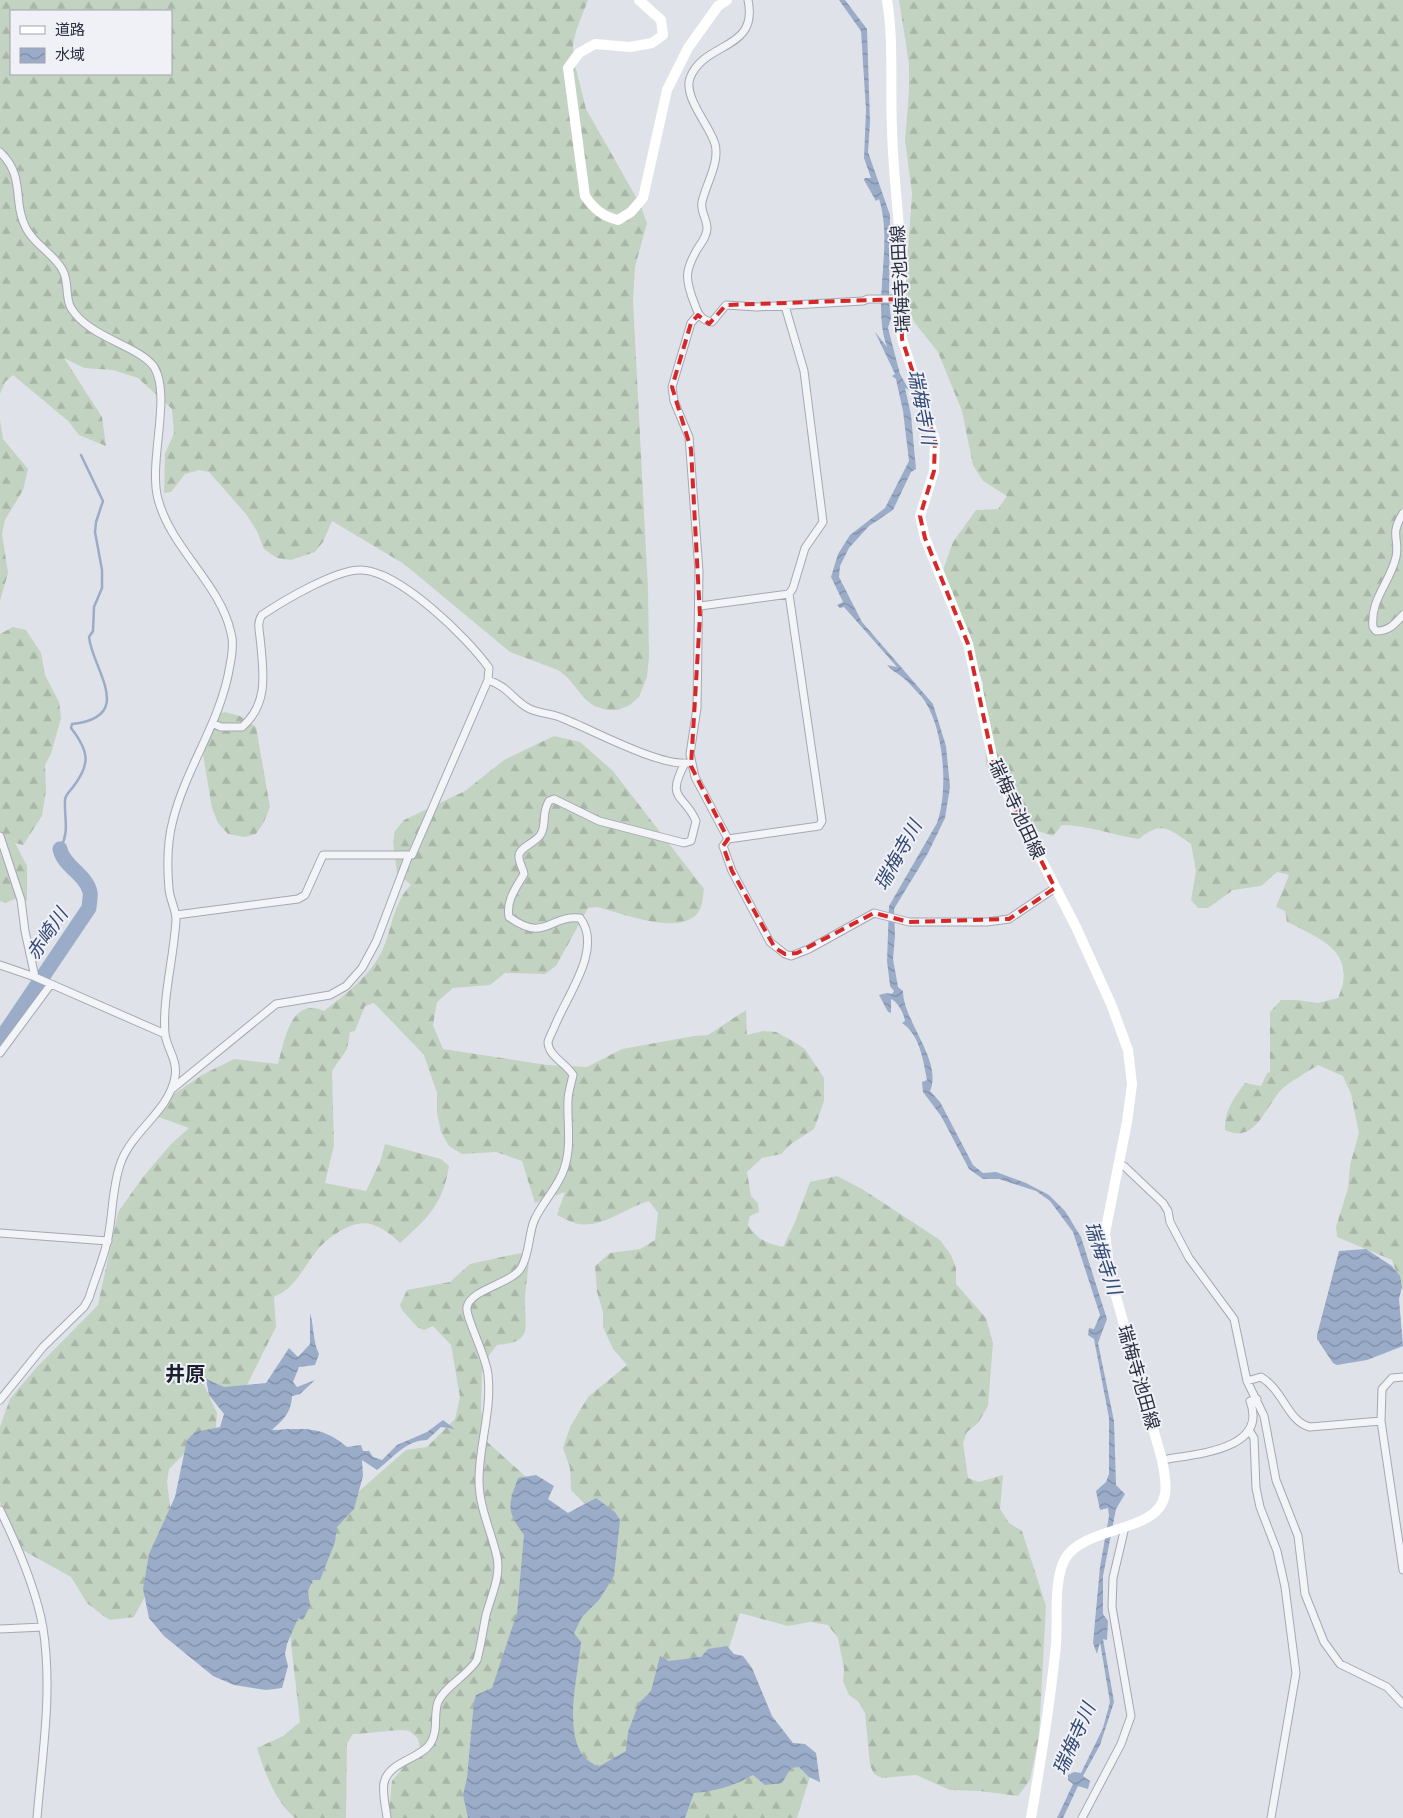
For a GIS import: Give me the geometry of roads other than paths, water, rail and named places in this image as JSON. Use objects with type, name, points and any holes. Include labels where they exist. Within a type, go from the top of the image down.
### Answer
[{"type":"main road","points":[[639,0],[661,20],[663,35],[652,42],[630,47],[594,44],[579,53],[568,68],[585,196],[592,206],[605,217],[618,220],[631,212],[643,198],[667,90],[688,48],[718,6],[727,0]]},
{"type":"main road","name":"瑞梅寺池田線","points":[[887,0],[891,24],[892,129],[901,258],[902,300],[900,323],[902,338],[935,440],[934,471],[920,516],[925,538],[968,644],[995,770],[1112,1004],[1128,1050],[1132,1084],[1120,1165],[1105,1233],[1110,1275],[1162,1460],[1166,1485],[1163,1503],[1147,1518],[1084,1541],[1064,1559],[1059,1576],[1056,1642],[1046,1737],[1030,1818]]},
{"type":"street","points":[[748,0],[749,21],[740,37],[729,46],[702,59],[689,80],[691,94],[716,145],[716,158],[701,205],[707,227],[705,238],[686,271],[689,292],[698,315],[705,321],[712,322],[726,305],[785,306],[873,299],[902,300]]},
{"type":"street","points":[[0,152],[9,161],[16,176],[20,214],[27,231],[63,270],[70,307],[97,333],[147,360],[154,367],[161,386],[155,471],[158,499],[171,527],[221,606],[232,636],[227,686],[214,724],[183,789],[172,821],[168,849],[169,892],[176,915],[165,1034],[175,1063],[176,1075],[172,1089],[163,1104],[132,1140],[121,1161],[108,1241],[89,1298],[84,1307],[43,1347],[0,1400]]},
{"type":"street","points":[[785,306],[804,371],[823,522],[805,548],[793,588],[789,594],[822,821],[819,826],[728,839],[723,846],[732,871],[770,942],[784,954],[791,956],[809,949],[874,913],[902,921],[967,923],[1009,919],[1055,888]]},
{"type":"street","points":[[387,1818],[384,1783],[388,1775],[399,1765],[422,1752],[430,1744],[436,1724],[437,1704],[441,1696],[470,1670],[477,1660],[498,1578],[498,1558],[481,1505],[479,1480],[488,1394],[488,1374],[484,1352],[469,1320],[467,1308],[469,1302],[486,1290],[507,1280],[520,1270],[535,1219],[556,1188],[568,1155],[570,1131],[568,1100],[573,1075],[551,1050],[548,1042],[579,977],[586,956],[586,925],[580,918],[572,917],[537,929],[522,926],[509,917],[508,908],[511,896],[524,874],[518,857],[520,852],[532,844],[541,834],[544,824],[543,810],[549,801],[554,799],[599,821],[684,843],[691,841],[696,821],[680,800],[676,785],[688,763],[697,708],[697,649],[700,606],[690,437],[674,401],[672,387],[691,323],[698,315]]},
{"type":"street","points":[[1403,513],[1394,532],[1397,554],[1373,609],[1373,627],[1376,630],[1384,631],[1393,626],[1403,615]]},
{"type":"street","points":[[176,915],[298,899],[305,895],[323,855],[412,855],[488,680],[489,668],[478,654],[417,596],[383,575],[368,571],[351,571],[314,586],[262,615],[259,624],[264,676],[260,703],[242,727],[214,724]]},
{"type":"street","points":[[700,606],[789,594]]},
{"type":"street","points":[[488,680],[506,688],[526,707],[533,710],[559,717],[667,762],[688,763]]},
{"type":"street","points":[[688,763],[728,839]]},
{"type":"street","points":[[0,836],[21,900],[25,931],[35,977]]},
{"type":"street","points":[[172,1089],[276,1004],[330,995],[346,986],[362,968],[376,942],[409,855]]},
{"type":"street","points":[[0,965],[35,977],[165,1034]]},
{"type":"street","points":[[0,1053],[51,984]]},
{"type":"street","points":[[1120,1165],[1124,1166],[1163,1203],[1168,1211],[1170,1222],[1189,1258],[1234,1319],[1247,1382],[1257,1399],[1266,1422],[1276,1480],[1298,1536],[1305,1594],[1324,1642],[1340,1664],[1387,1687],[1403,1704]]},
{"type":"street","points":[[0,1232],[108,1241]]},
{"type":"street","points":[[1403,1377],[1392,1378],[1382,1389],[1381,1421],[1403,1570]]},
{"type":"street","points":[[1247,1382],[1261,1378],[1270,1383],[1279,1393],[1295,1420],[1303,1426],[1381,1421]]},
{"type":"street","points":[[1162,1460],[1232,1445],[1249,1430],[1254,1411],[1250,1401],[1257,1399]]},
{"type":"street","points":[[1249,1430],[1254,1438],[1256,1488],[1260,1507],[1277,1551],[1285,1587],[1296,1672],[1271,1818]]},
{"type":"street","points":[[0,1510],[27,1574],[43,1627],[47,1689],[36,1818]]},
{"type":"street","points":[[1082,1818],[1121,1744],[1131,1716],[1112,1607],[1113,1578],[1125,1527]]},
{"type":"street","points":[[0,1629],[43,1627]]},
{"type":"water","name":"瑞梅寺川","points":[[839,0],[845,0],[867,29],[870,123],[868,152],[890,215],[889,302],[891,318],[888,328],[900,374],[909,390],[905,388],[911,415],[916,469],[911,472],[893,510],[869,526],[849,548],[840,566],[839,577],[862,622],[933,704],[946,746],[950,787],[945,818],[928,853],[894,909],[895,936],[893,959],[898,987],[903,991],[909,1015],[931,1067],[933,1079],[930,1091],[940,1102],[973,1165],[983,1173],[996,1172],[1026,1183],[1049,1195],[1065,1211],[1081,1237],[1107,1319],[1098,1343],[1114,1421],[1116,1485],[1125,1494],[1116,1509],[1103,1576],[1103,1614],[1108,1621],[1107,1640],[1103,1639],[1114,1702],[1100,1745],[1083,1776],[1090,1781],[1088,1789],[1078,1786],[1063,1818],[1057,1818],[1073,1784],[1068,1780],[1068,1775],[1074,1772],[1081,1773],[1103,1728],[1110,1702],[1100,1642],[1097,1654],[1093,1643],[1100,1567],[1109,1516],[1108,1508],[1100,1510],[1096,1491],[1106,1482],[1109,1474],[1109,1418],[1094,1339],[1088,1335],[1089,1328],[1094,1329],[1100,1315],[1073,1232],[1050,1201],[1036,1191],[999,1179],[983,1179],[969,1169],[941,1116],[923,1092],[922,1082],[927,1080],[922,1056],[913,1034],[902,1023],[905,1021],[902,1012],[891,999],[891,1013],[888,1012],[879,995],[892,994],[894,991],[890,986],[887,961],[889,906],[937,823],[941,809],[943,776],[939,740],[929,708],[910,684],[887,665],[897,667],[844,607],[840,608],[837,605],[843,602],[831,577],[838,554],[850,535],[885,508],[909,461],[903,411],[896,379],[892,376],[895,374],[875,332],[887,347],[881,312],[884,255],[883,217],[879,199],[876,201],[864,180],[865,178],[871,178],[864,158],[866,110],[861,31]]},
{"type":"water","points":[[1366,1249],[1392,1266],[1400,1276],[1402,1287],[1399,1299],[1403,1346],[1367,1360],[1337,1365],[1333,1363],[1317,1339],[1317,1335],[1339,1251]]},
{"type":"water","points":[[310,1313],[319,1354],[315,1365],[299,1367],[293,1382],[297,1387],[315,1380],[300,1394],[292,1396],[286,1415],[272,1430],[303,1429],[320,1432],[338,1440],[347,1447],[361,1445],[363,1451],[369,1451],[373,1457],[382,1460],[397,1445],[427,1432],[443,1420],[455,1429],[441,1427],[427,1440],[413,1443],[400,1450],[377,1470],[362,1460],[363,1476],[354,1509],[337,1527],[335,1542],[320,1580],[313,1580],[308,1591],[310,1606],[303,1620],[298,1618],[287,1644],[285,1654],[288,1666],[282,1688],[266,1690],[234,1685],[213,1676],[164,1636],[149,1618],[143,1589],[149,1554],[175,1497],[187,1440],[195,1432],[220,1427],[224,1414],[209,1395],[206,1379],[224,1387],[266,1383],[289,1348],[298,1357],[310,1344]]},
{"type":"water","points":[[536,1475],[554,1486],[548,1499],[568,1513],[596,1498],[615,1512],[620,1520],[614,1576],[599,1600],[582,1617],[574,1633],[581,1642],[574,1701],[574,1733],[578,1747],[585,1758],[598,1767],[626,1751],[628,1732],[639,1703],[651,1691],[660,1656],[669,1661],[701,1657],[708,1649],[727,1646],[734,1654],[743,1656],[752,1668],[772,1716],[793,1743],[805,1744],[816,1753],[820,1782],[809,1777],[799,1767],[791,1768],[782,1783],[765,1785],[753,1775],[725,1787],[694,1793],[685,1818],[468,1818],[463,1795],[467,1778],[474,1702],[476,1695],[492,1688],[517,1613],[524,1535],[512,1513],[512,1495],[518,1478]]},
{"type":"waterway","points":[[60,849],[66,831],[65,798],[79,779],[85,764],[84,751],[71,728],[72,724],[92,720],[102,712],[107,702],[106,690],[89,637],[93,631],[94,607],[102,588],[102,570],[95,532],[96,522],[103,501],[81,455]]},
{"type":"waterway","name":"赤崎川","points":[[0,1040],[89,908],[90,894],[88,886],[65,860],[60,849]]},
{"type":"district","name":"井原","points":[[185,1374]]}]
